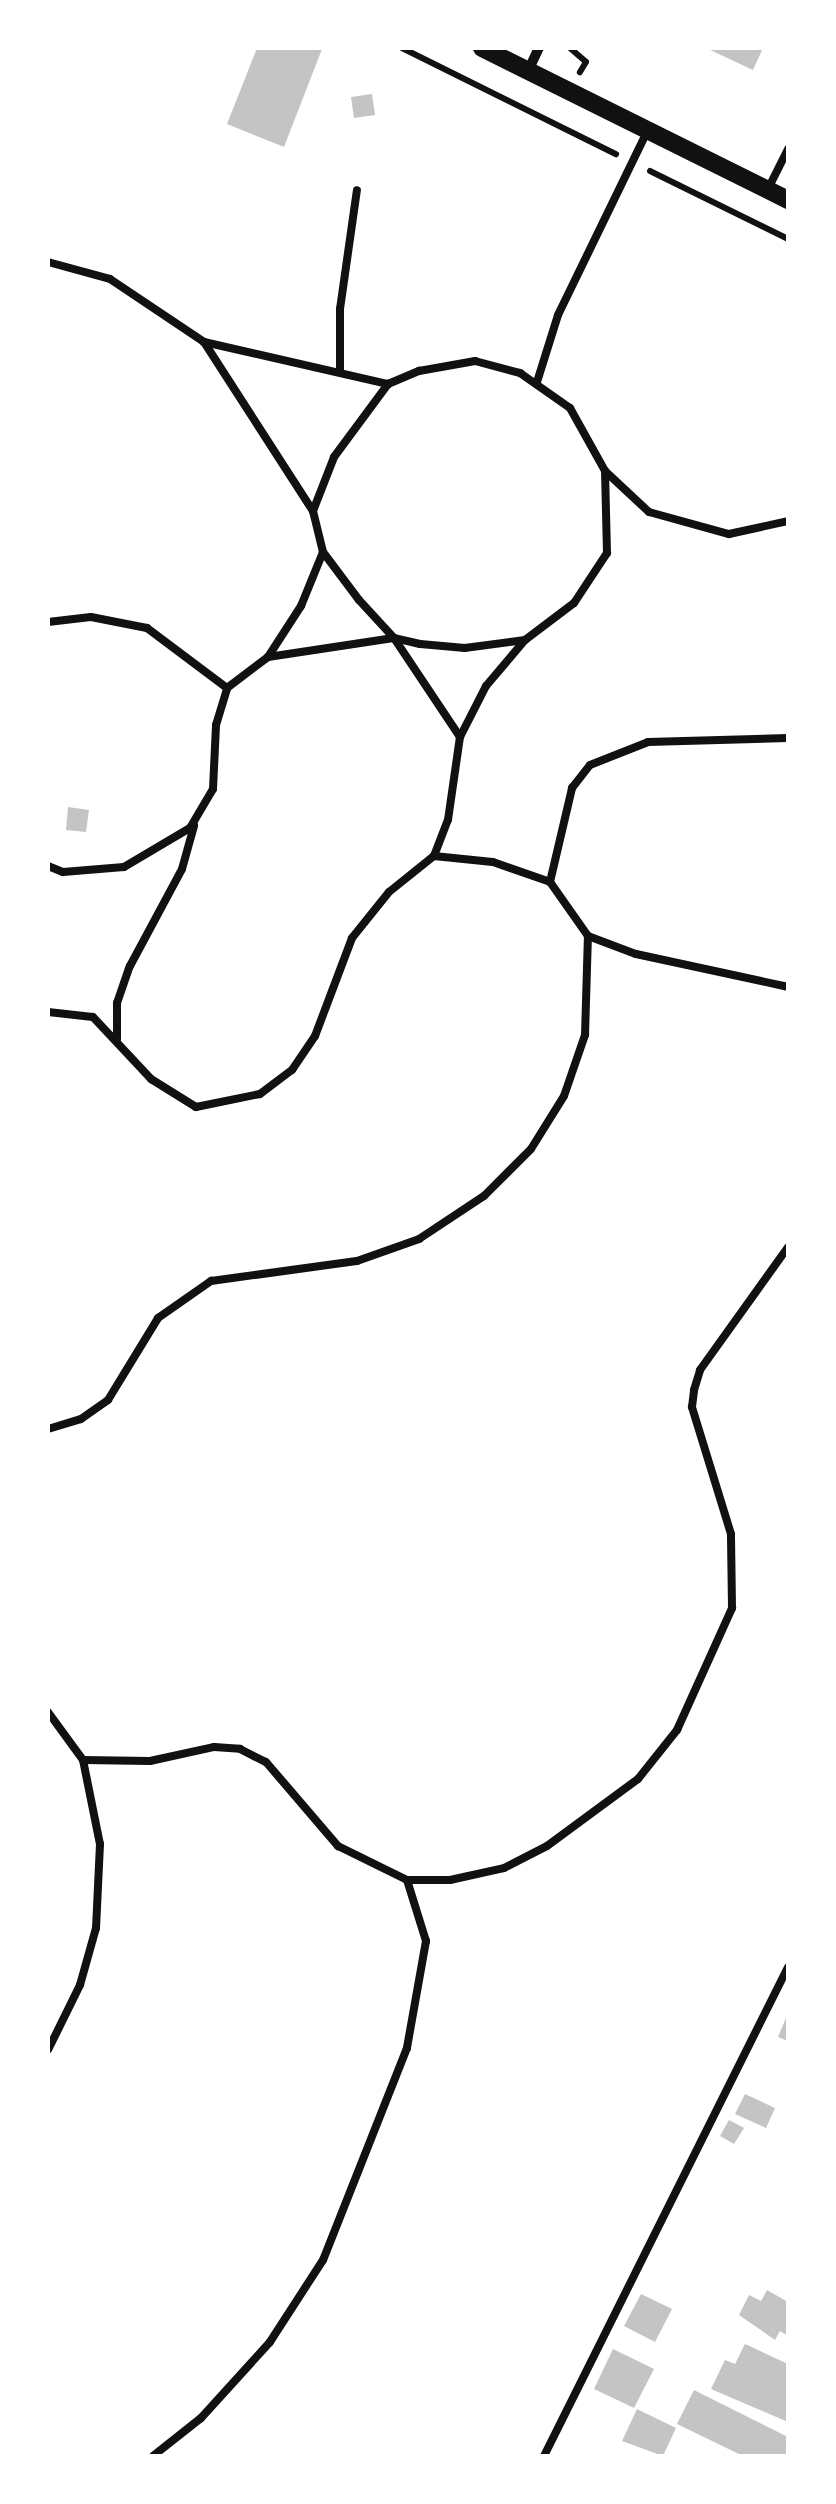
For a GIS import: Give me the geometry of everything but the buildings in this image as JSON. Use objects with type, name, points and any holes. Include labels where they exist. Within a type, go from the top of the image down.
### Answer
[{"type":"street","points":[[482,48],[788,200]]},
{"type":"street","points":[[529,69],[539,48]]},
{"type":"lane","points":[[537,382],[558,315],[648,130]]},
{"type":"lane","points":[[768,190],[788,149]]},
{"type":"lane","points":[[340,370],[340,309],[357,190]]},
{"type":"lane","points":[[48,262],[110,279],[204,342],[388,384]]},
{"type":"lane","points":[[204,342],[313,512],[323,552],[394,638],[460,737]]},
{"type":"lane","points":[[313,512],[334,457],[388,384],[419,371],[476,362],[537,382],[570,408],[605,471],[649,512],[729,534],[788,521]]},
{"type":"lane","points":[[48,1012],[93,1017],[151,1079],[196,1107],[260,1094],[292,1070],[315,1036],[352,938],[389,892],[434,856],[448,820],[460,737],[486,686],[525,640],[574,603],[606,553],[605,471]]},
{"type":"lane","points":[[48,866],[63,872],[124,868],[190,828],[213,789],[216,725],[227,688],[268,657],[301,606],[323,552]]},
{"type":"lane","points":[[48,622],[91,616],[147,628],[227,688]]},
{"type":"lane","points":[[268,657],[394,638],[465,648],[525,640]]},
{"type":"lane","points":[[550,882],[572,788],[590,766],[648,742],[788,738]]},
{"type":"lane","points":[[117,1039],[117,1003],[130,966],[182,869],[195,818]]},
{"type":"lane","points":[[48,1429],[81,1419],[108,1400],[158,1318],[211,1281],[357,1261],[419,1239],[484,1196],[531,1149],[578,1062],[592,966],[588,936],[550,882],[493,862],[434,856]]},
{"type":"lane","points":[[588,936],[636,954],[788,987]]},
{"type":"lane","points":[[84,1760],[150,1761],[214,1747],[240,1749],[266,1762],[338,1846],[407,1880],[450,1880],[504,1868],[547,1846],[638,1778],[677,1730],[732,1608],[731,1534],[692,1407],[694,1390],[700,1370],[788,1247]]},
{"type":"lane","points":[[48,1712],[84,1760],[100,1844],[96,1928],[80,1985],[48,2050]]},
{"type":"lane","points":[[153,2456],[201,2418],[270,2342],[322,2260],[377,2134],[420,1994],[426,1941],[407,1880]]},
{"type":"lane","points":[[544,2456],[788,1967]]},
{"type":"path","points":[[402,48],[788,239]]},
{"type":"path","points":[[570,48],[586,62]]}]
